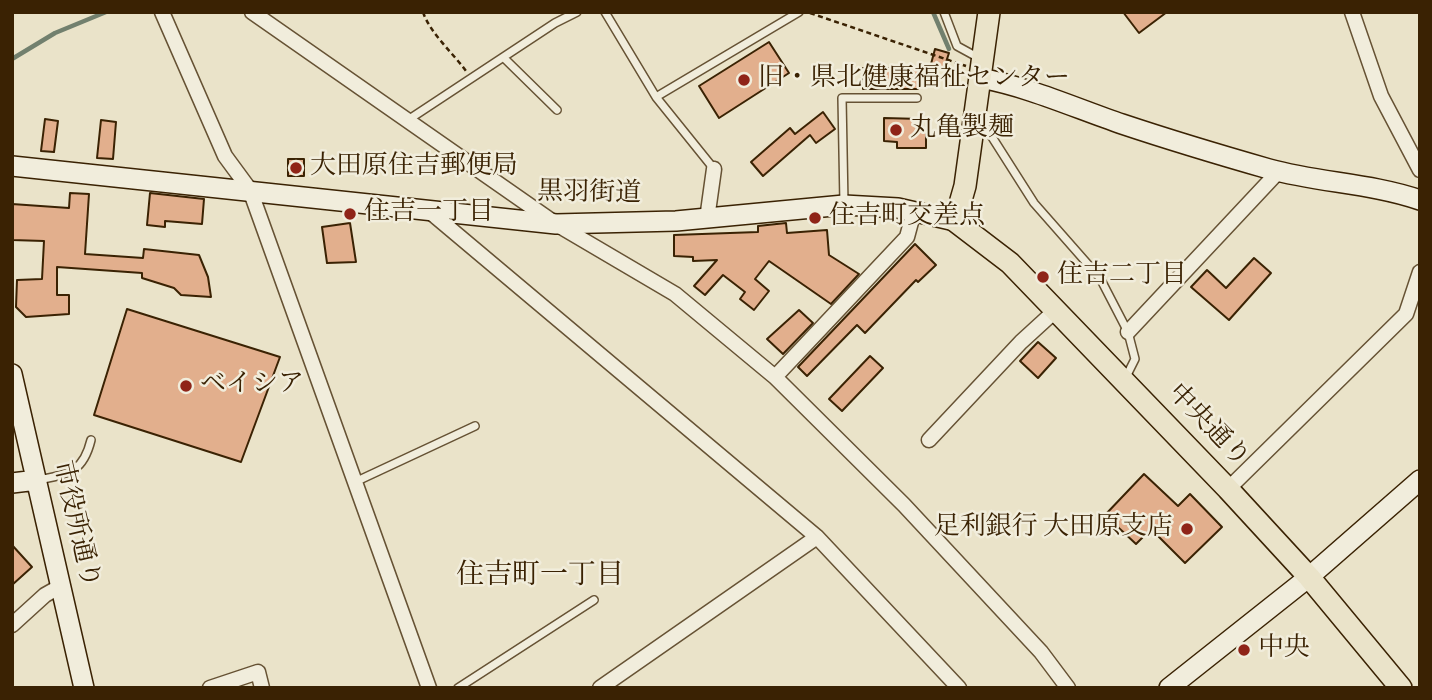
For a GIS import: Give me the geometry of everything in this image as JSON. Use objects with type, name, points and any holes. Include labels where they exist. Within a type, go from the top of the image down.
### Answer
[{"type":"main road","points":[[955,221],[964,190],[975,112],[977,68],[989,12]]},
{"type":"main road","name":"中央通り","points":[[955,221],[1010,263],[1228,489],[1310,577],[1401,688]]},
{"type":"street","points":[[162,12],[225,156],[250,190],[429,688]]},
{"type":"street","points":[[252,12],[556,224],[675,294],[775,377],[913,515],[1041,652],[1068,688]]},
{"type":"street","points":[[1356,14],[1381,96],[1420,170]]},
{"type":"street","points":[[977,68],[1009,84],[1121,123],[1279,171],[1323,181],[1384,188],[1420,200]]},
{"type":"street","name":"黒羽街道","points":[[12,166],[556,224],[707,219],[844,205],[914,211],[955,221]]},
{"type":"street","points":[[707,219],[714,169]]},
{"type":"street","points":[[1128,332],[1279,171]]},
{"type":"street","points":[[429,211],[441,224],[817,537],[960,688]]},
{"type":"street","points":[[775,377],[907,237],[914,211]]},
{"type":"street","points":[[1228,489],[1406,314],[1420,272]]},
{"type":"street","points":[[929,440],[1021,342],[1056,310]]},
{"type":"street","name":"市役所通り","points":[[12,374],[84,688]]},
{"type":"street","points":[[12,483],[37,480]]},
{"type":"street","points":[[1169,688],[1310,577],[1420,480]]},
{"type":"street","points":[[600,688],[817,537]]},
{"type":"street","points":[[12,625],[45,595],[61,586]]},
{"type":"street","points":[[210,688],[258,672],[262,688]]},
{"type":"lane","points":[[408,120],[555,23],[577,12]]},
{"type":"lane","points":[[605,12],[656,97],[714,169]]},
{"type":"lane","points":[[656,97],[799,12]]},
{"type":"lane","points":[[944,12],[957,46],[977,68]]},
{"type":"lane","points":[[504,58],[556,110]]},
{"type":"lane","points":[[844,205],[842,98],[917,98]]},
{"type":"lane","points":[[975,112],[985,122],[1034,203],[1100,278],[1128,332],[1135,359],[1124,381]]},
{"type":"lane","points":[[354,482],[475,426]]},
{"type":"lane","points":[[37,480],[67,474],[79,466],[87,457],[91,440]]},
{"type":"lane","points":[[458,688],[594,600]]},
{"type":"path","points":[[423,12],[425,23],[439,36],[472,79]]},
{"type":"path","points":[[812,14],[977,68]]},
{"type":"building","points":[[1123,12],[1167,12],[1139,33]]},
{"type":"building","name":"旧・県北健康福祉センター","points":[[769,42],[789,73],[719,118],[699,86]]},
{"type":"building","points":[[935,49],[949,53],[944,68],[931,64]]},
{"type":"building","points":[[863,68],[918,68],[918,89],[863,89]]},
{"type":"building","points":[[823,112],[835,129],[816,143],[810,135],[763,176],[751,162],[790,128],[795,134]]},
{"type":"building","points":[[884,118],[921,119],[920,130],[926,130],[926,148],[897,148],[897,142],[884,141]]},
{"type":"building","points":[[45,119],[58,121],[54,152],[41,151]]},
{"type":"building","points":[[101,120],[116,122],[113,159],[97,158]]},
{"type":"building","name":"大田原住吉郵便局","points":[[288,159],[304,159],[304,176],[288,176]]},
{"type":"building","points":[[70,193],[89,194],[85,254],[143,258],[144,249],[199,255],[208,277],[211,297],[181,295],[174,288],[142,278],[142,273],[57,267],[57,295],[69,295],[69,314],[26,317],[16,307],[17,280],[42,279],[44,241],[12,240],[12,204],[69,208]]},
{"type":"building","points":[[150,193],[204,199],[202,224],[165,221],[165,227],[147,225]]},
{"type":"building","points":[[350,223],[356,262],[327,263],[322,227]]},
{"type":"building","points":[[786,223],[787,233],[827,230],[829,255],[859,274],[831,304],[769,261],[755,279],[769,291],[754,310],[740,299],[745,292],[723,275],[705,295],[694,286],[717,260],[693,261],[693,257],[674,256],[674,235],[758,232],[758,226]]},
{"type":"building","points":[[915,244],[936,265],[918,282],[916,280],[865,333],[857,325],[807,376],[798,367]]},
{"type":"building","points":[[1254,258],[1271,273],[1229,320],[1191,287],[1207,270],[1226,288]]},
{"type":"building","name":"ベイシア","points":[[127,309],[280,357],[241,462],[94,415]]},
{"type":"building","points":[[799,310],[813,323],[783,354],[767,339]]},
{"type":"building","points":[[1038,342],[1056,358],[1038,378],[1020,361]]},
{"type":"building","points":[[870,356],[883,368],[842,411],[829,399]]},
{"type":"building","points":[[1144,474],[1178,506],[1190,494],[1222,527],[1185,563],[1151,529],[1136,544],[1105,515]]},
{"type":"building","points":[[12,545],[32,567],[12,585]]},
{"type":"waterway","points":[[12,59],[55,33],[106,12]]},
{"type":"waterway","points":[[933,12],[949,49]]},
{"type":"place","name":"旧・県北健康福祉センター","points":[[744,80]]},
{"type":"place","name":"丸亀製麺","points":[[896,130]]},
{"type":"place","name":"大田原住吉郵便局","points":[[296,168]]},
{"type":"place","name":"住吉一丁目","points":[[350,214]]},
{"type":"place","name":"住吉町交差点","points":[[815,218]]},
{"type":"place","name":"住吉二丁目","points":[[1043,277]]},
{"type":"place","name":"ベイシア","points":[[186,386]]},
{"type":"place","name":"足利銀行 大田原支店","points":[[1187,529]]},
{"type":"place","name":"中央","points":[[1244,650]]},
{"type":"district","name":"住吉町一丁目","points":[[540,578]]}]
